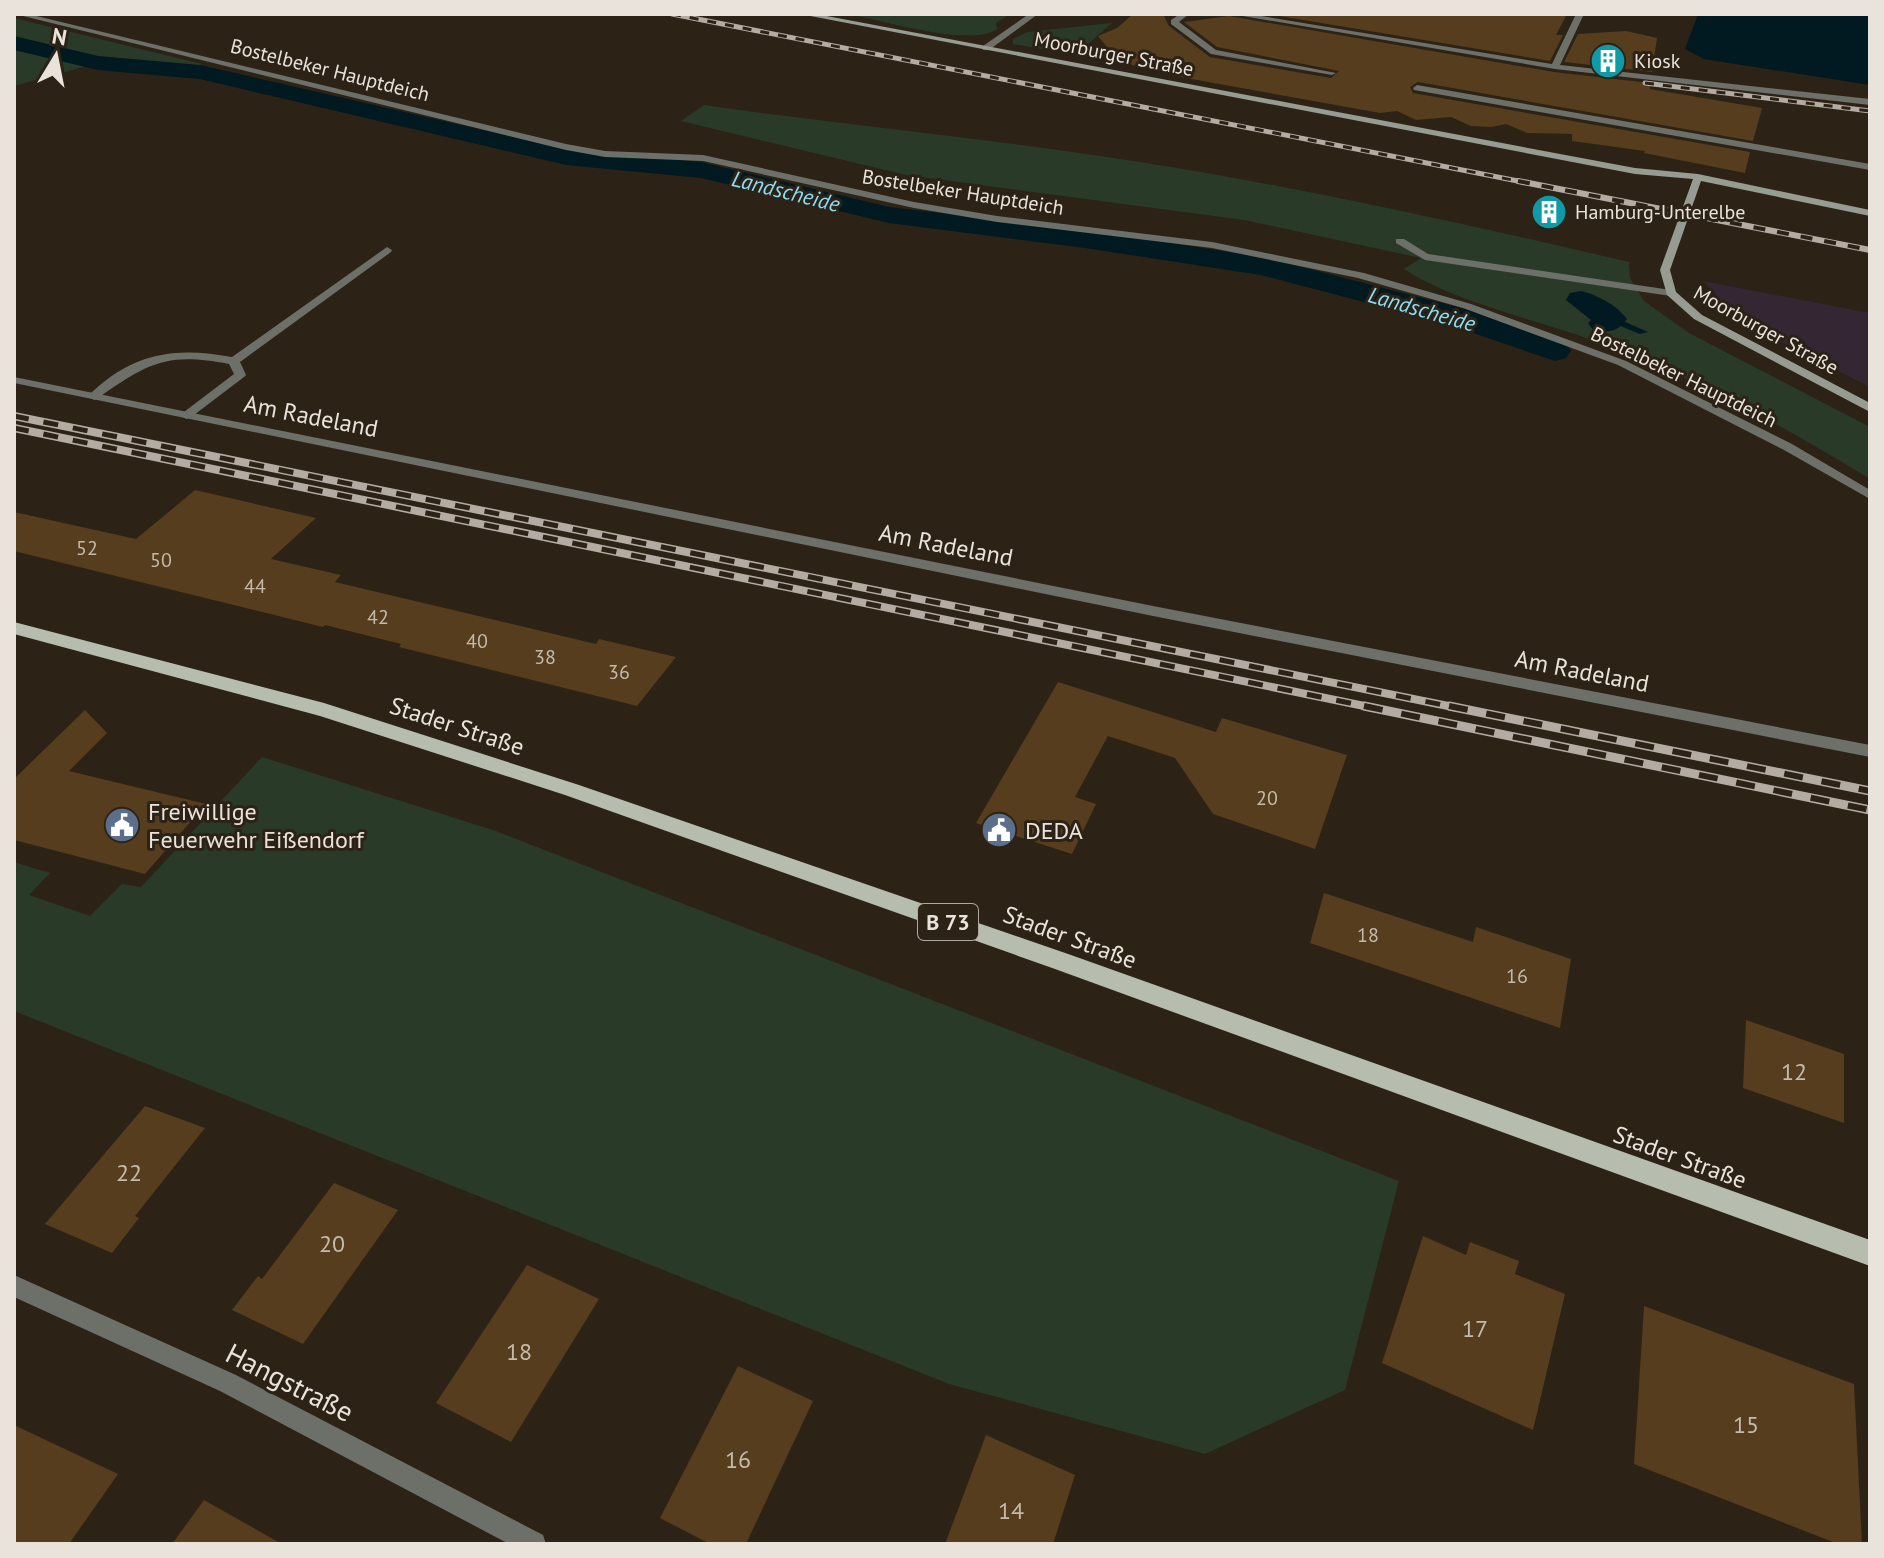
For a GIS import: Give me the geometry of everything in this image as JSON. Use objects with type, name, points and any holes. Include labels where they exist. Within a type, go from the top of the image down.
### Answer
[{"type":"main road","name":"Moorburger Straße","points":[[804,14],[1635,171],[1698,177],[1665,270],[1665,281],[1671,293],[1706,321],[1870,408]]},
{"type":"main road","points":[[1698,177],[1870,213]]},
{"type":"main road","name":"Stader Straße","points":[[14,628],[324,710],[572,790],[1063,962],[1870,1253]]},
{"type":"street","name":"Bostelbeker Hauptdeich","points":[[19,14],[566,147],[605,154],[703,158],[914,205],[997,219],[1212,245],[1360,275],[1467,306],[1622,363],[1788,447],[1870,495]]},
{"type":"street","points":[[986,48],[1034,14]]},
{"type":"street","points":[[1185,14],[1174,22],[1214,52],[1332,73]]},
{"type":"street","points":[[1235,14],[1555,67],[1870,102]]},
{"type":"street","points":[[1555,67],[1580,14]]},
{"type":"street","points":[[1417,88],[1870,167]]},
{"type":"street","points":[[1400,241],[1425,257],[1671,293]]},
{"type":"street","points":[[94,396],[155,357],[196,353],[234,361],[387,250]]},
{"type":"street","points":[[186,415],[240,375],[234,361]]},
{"type":"street","name":"Am Radeland","points":[[14,380],[1153,611],[1870,751]]},
{"type":"street","name":"Hangstraße","points":[[14,1286],[228,1383],[534,1544]]},
{"type":"shaded area","points":[[1703,281],[1870,313],[1870,387],[1742,323]]},
{"type":"green space","points":[[848,14],[1010,14],[996,23],[997,29],[967,36],[925,31]]},
{"type":"green space","points":[[14,18],[202,64],[196,67],[98,63],[14,86]]},
{"type":"green space","points":[[1112,23],[1088,44],[1086,52],[1096,59],[1013,44],[1013,39],[1027,32]]},
{"type":"green space","points":[[704,105],[1167,166],[1366,203],[1629,262],[1630,278],[1644,301],[1689,333],[1870,427],[1870,479],[1804,439],[1700,385],[1592,340],[1446,291],[1404,269],[1421,258],[1244,220],[906,175],[681,121]]},
{"type":"green space","points":[[262,757],[496,831],[1399,1181],[1345,1390],[1205,1454],[949,1384],[14,1011],[14,862],[50,873],[29,895],[90,916],[122,884],[141,887]]},
{"type":"water","points":[[1698,14],[1870,14],[1870,85],[1704,59],[1685,49]]},
{"type":"building","points":[[1133,14],[1163,14],[1169,26],[1210,57],[1331,78],[1339,71],[1217,47],[1184,22],[1229,16],[1554,72],[1650,83],[1650,89],[1762,108],[1753,141],[1418,82],[1410,87],[1413,93],[1750,152],[1745,173],[1645,151],[1572,141],[1572,134],[1527,133],[1506,124],[1471,126],[1451,117],[1416,120],[1397,111],[1380,113],[1186,78],[1119,62],[1098,36],[1117,28]]},
{"type":"building","points":[[1267,14],[1567,14],[1556,35],[1563,35],[1550,61]]},
{"type":"building","points":[[1626,31],[1657,38],[1652,72],[1564,62],[1578,34]]},
{"type":"building","points":[[195,490],[316,518],[271,559],[341,575],[335,582],[596,644],[599,639],[676,657],[637,706],[399,647],[401,644],[325,625],[323,627],[14,551],[14,512],[136,539]]},
{"type":"building","points":[[1058,682],[1216,732],[1222,718],[1347,755],[1315,849],[1213,814],[1175,758],[1108,736],[1075,797],[1096,804],[1072,854],[976,823]]},
{"type":"building","points":[[85,710],[107,733],[69,771],[206,804],[145,874],[14,840],[14,779]]},
{"type":"building","points":[[1324,893],[1473,942],[1476,927],[1571,959],[1560,1028],[1310,943]]},
{"type":"building","points":[[1746,1020],[1844,1054],[1844,1123],[1743,1088]]},
{"type":"building","points":[[145,1106],[205,1128],[135,1216],[139,1218],[112,1253],[45,1224]]},
{"type":"building","points":[[334,1183],[398,1210],[303,1344],[232,1310],[258,1276],[262,1279]]},
{"type":"building","points":[[1423,1236],[1466,1255],[1470,1242],[1519,1261],[1515,1274],[1565,1294],[1533,1430],[1382,1363]]},
{"type":"building","points":[[527,1265],[599,1299],[511,1442],[436,1403]]},
{"type":"building","points":[[1644,1306],[1854,1384],[1862,1544],[1838,1544],[1634,1464]]},
{"type":"building","points":[[738,1366],[813,1401],[746,1544],[710,1544],[660,1518]]},
{"type":"building","points":[[14,1425],[118,1474],[69,1544],[14,1544]]},
{"type":"building","points":[[986,1435],[1075,1475],[1053,1544],[945,1544]]},
{"type":"building","points":[[204,1500],[282,1544],[172,1544]]},
{"type":"waterway","name":"Landscheide","points":[[14,43],[98,63],[200,72],[566,157],[701,170],[889,215],[1085,239],[1262,266],[1458,317],[1555,351]]},
{"type":"waterway","name":"Landscheide","points":[[1581,300],[1611,319],[1604,323]]},
{"type":"waterway","points":[[1611,319],[1643,332]]},
{"type":"railway","points":[[672,14],[1528,183]]},
{"type":"railway","points":[[1645,83],[1870,111]]},
{"type":"railway","points":[[1518,181],[1870,250]]},
{"type":"railway","points":[[14,416],[1458,708]]},
{"type":"railway","points":[[14,428],[1374,708]]},
{"type":"railway","points":[[1364,706],[1870,810]]},
{"type":"railway","points":[[1449,706],[1870,791]]},
{"type":"place","name":"Kiosk","points":[[1608,61]]},
{"type":"place","name":"Hamburg-Unterelbe","points":[[1549,212]]},
{"type":"place","name":"Freiwillige Feuerwehr Eißendorf","points":[[122,825]]},
{"type":"place","name":"DEDA","points":[[999,830]]}]
